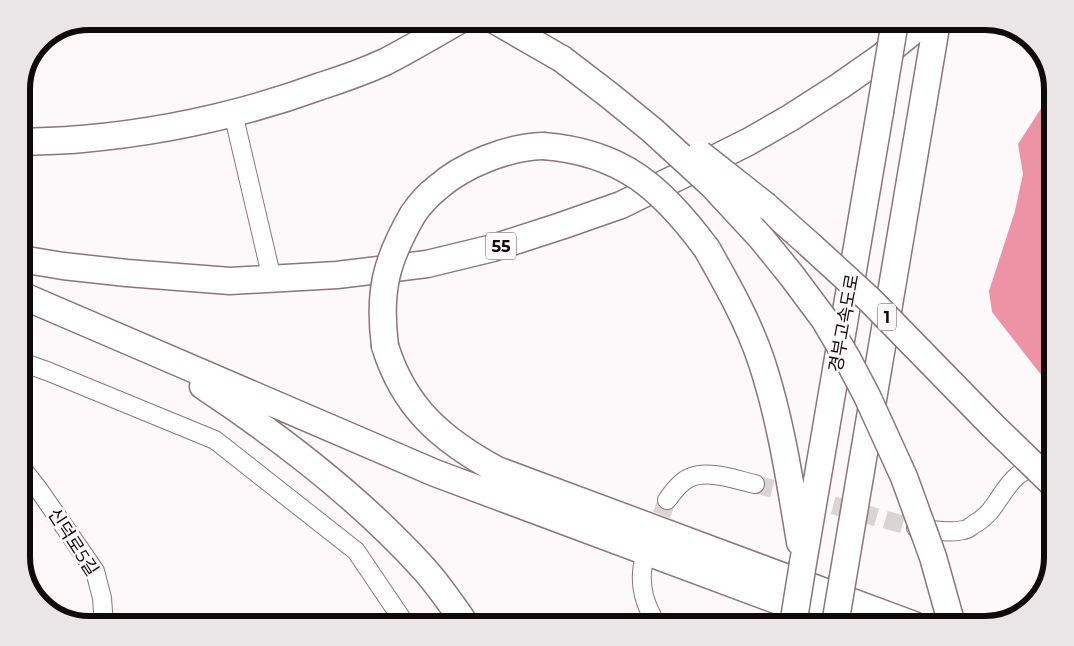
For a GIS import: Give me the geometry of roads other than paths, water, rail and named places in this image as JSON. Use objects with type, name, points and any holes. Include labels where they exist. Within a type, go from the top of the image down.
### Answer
[{"type":"highway","points":[[30,142],[82,139],[136,132],[196,123],[233,114],[304,93],[383,62],[443,30]]},
{"type":"highway","points":[[512,30],[562,59],[655,120],[766,206],[870,300],[1044,475]]},
{"type":"highway","name":"경부고속도로","points":[[794,616],[894,30]]},
{"type":"highway","name":"55","points":[[30,260],[127,273],[230,281],[337,276],[427,264],[493,248],[621,205],[682,175],[790,118],[880,58],[915,30]]},
{"type":"highway","name":"1","points":[[836,616],[935,30]]},
{"type":"highway","points":[[562,59],[609,94],[652,130],[712,185],[762,239],[824,319],[867,396],[904,476],[927,539],[949,616]]},
{"type":"highway","points":[[803,563],[781,436],[762,362],[752,334],[708,249],[667,201],[652,186],[619,166],[590,154],[543,146],[508,152],[486,160],[461,171],[436,188],[413,214],[395,248],[385,281],[382,322],[385,346],[400,382],[423,416],[445,437],[461,449],[497,470],[890,616]]},
{"type":"highway","points":[[30,300],[436,473],[819,616]]},
{"type":"highway","points":[[79,320],[160,360],[195,381],[232,405],[304,458],[367,512],[396,540],[426,572],[459,616]]},
{"type":"street","points":[[233,114],[272,279]]},
{"type":"street","points":[[30,365],[47,370],[215,440],[356,551],[400,616]]},
{"type":"street","points":[[916,528],[951,532],[964,530],[982,520],[988,514],[1015,477],[1044,464]]},
{"type":"street","points":[[667,500],[688,478],[699,474],[713,474],[755,484]]},
{"type":"street","name":"신덕로5길","points":[[30,478],[95,571],[102,598],[103,616]]},
{"type":"street","points":[[643,564],[643,592],[652,616]]},
{"type":"tunnel","points":[[755,484],[916,528]]},
{"type":"tunnel","points":[[652,540],[667,500]]}]
